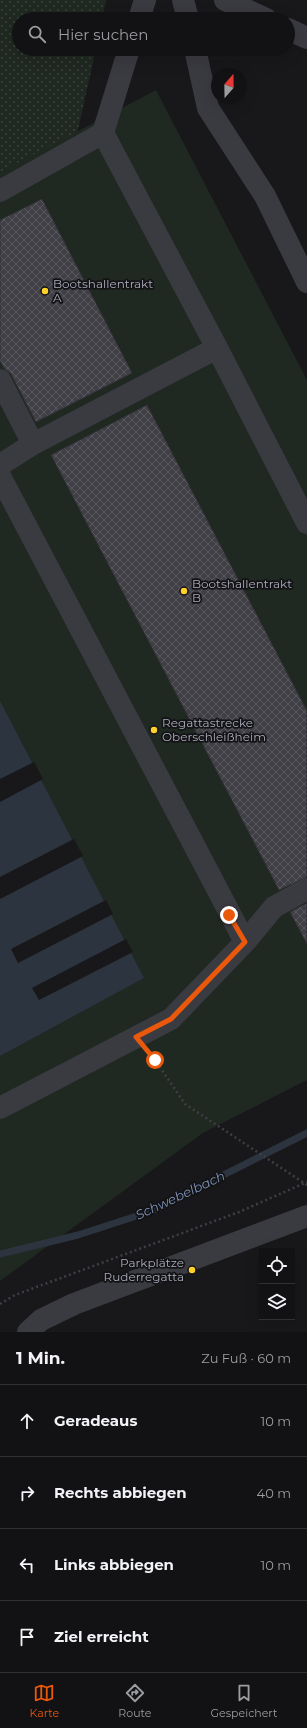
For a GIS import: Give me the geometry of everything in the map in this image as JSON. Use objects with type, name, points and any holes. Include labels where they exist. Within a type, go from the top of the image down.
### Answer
[{"type":"street","points":[[141,12],[145,0]]},
{"type":"street","points":[[183,0],[186,12]]},
{"type":"street","points":[[225,0],[251,12]]},
{"type":"street","points":[[295,32],[307,38]]},
{"type":"street","points":[[0,191],[103,133],[128,56]]},
{"type":"street","points":[[196,56],[208,108],[265,196],[307,282]]},
{"type":"street","points":[[103,133],[217,348],[307,523]]},
{"type":"street","points":[[0,465],[33,444],[217,348]]},
{"type":"street","points":[[0,380],[33,444]]},
{"type":"street","points":[[0,476],[245,942]]},
{"type":"street","points":[[0,1108],[171,1019],[245,942],[274,907],[307,889]]},
{"type":"street","points":[[28,1332],[42,1320],[74,1304],[307,1216]]},
{"type":"path","points":[[136,1037],[155,1060],[185,1104],[278,1164],[307,1185]]},
{"type":"path","points":[[0,1304],[15,1296],[239,1212],[307,1182]]},
{"type":"shaded area","points":[[0,0],[106,0],[103,12],[12,12],[12,56],[94,56],[70,165],[0,214]]},
{"type":"shaded area","name":"Regattastrecke Oberschleißheim","points":[[156,90],[307,380],[307,1080],[203,1133],[0,1281],[0,172]]},
{"type":"water","points":[[0,701],[144,978],[0,1056]]},
{"type":"pier","points":[[34,762],[43,779],[0,802],[0,779]]},
{"type":"pier","points":[[74,839],[83,856],[0,899],[0,877]]},
{"type":"pier","points":[[106,900],[113,914],[18,963],[11,949]]},
{"type":"pier","points":[[126,939],[133,952],[39,1000],[32,988]]},
{"type":"building","name":"Bootshallentrakt A","points":[[42,199],[132,373],[36,422],[11,374],[4,368],[0,361],[0,220]]},
{"type":"building","name":"Bootshallentrakt B","points":[[147,405],[307,711],[307,877],[279,890],[51,455]]},
{"type":"building","points":[[307,903],[307,944],[290,912]]},
{"type":"waterway","name":"Schwebelbach","points":[[0,1254],[78,1235],[152,1211],[307,1133]]},
{"type":"place","name":"Bootshallentrakt A","points":[[45,291]]},
{"type":"place","name":"Bootshallentrakt B","points":[[184,591]]},
{"type":"place","name":"Regattastrecke Oberschleißheim","points":[[154,730]]},
{"type":"place","name":"Parkplätze Ruderregatta","points":[[192,1270]]},
{"type":"route","points":[[155,1060],[136,1037],[171,1019],[245,942],[229,915]]}]
